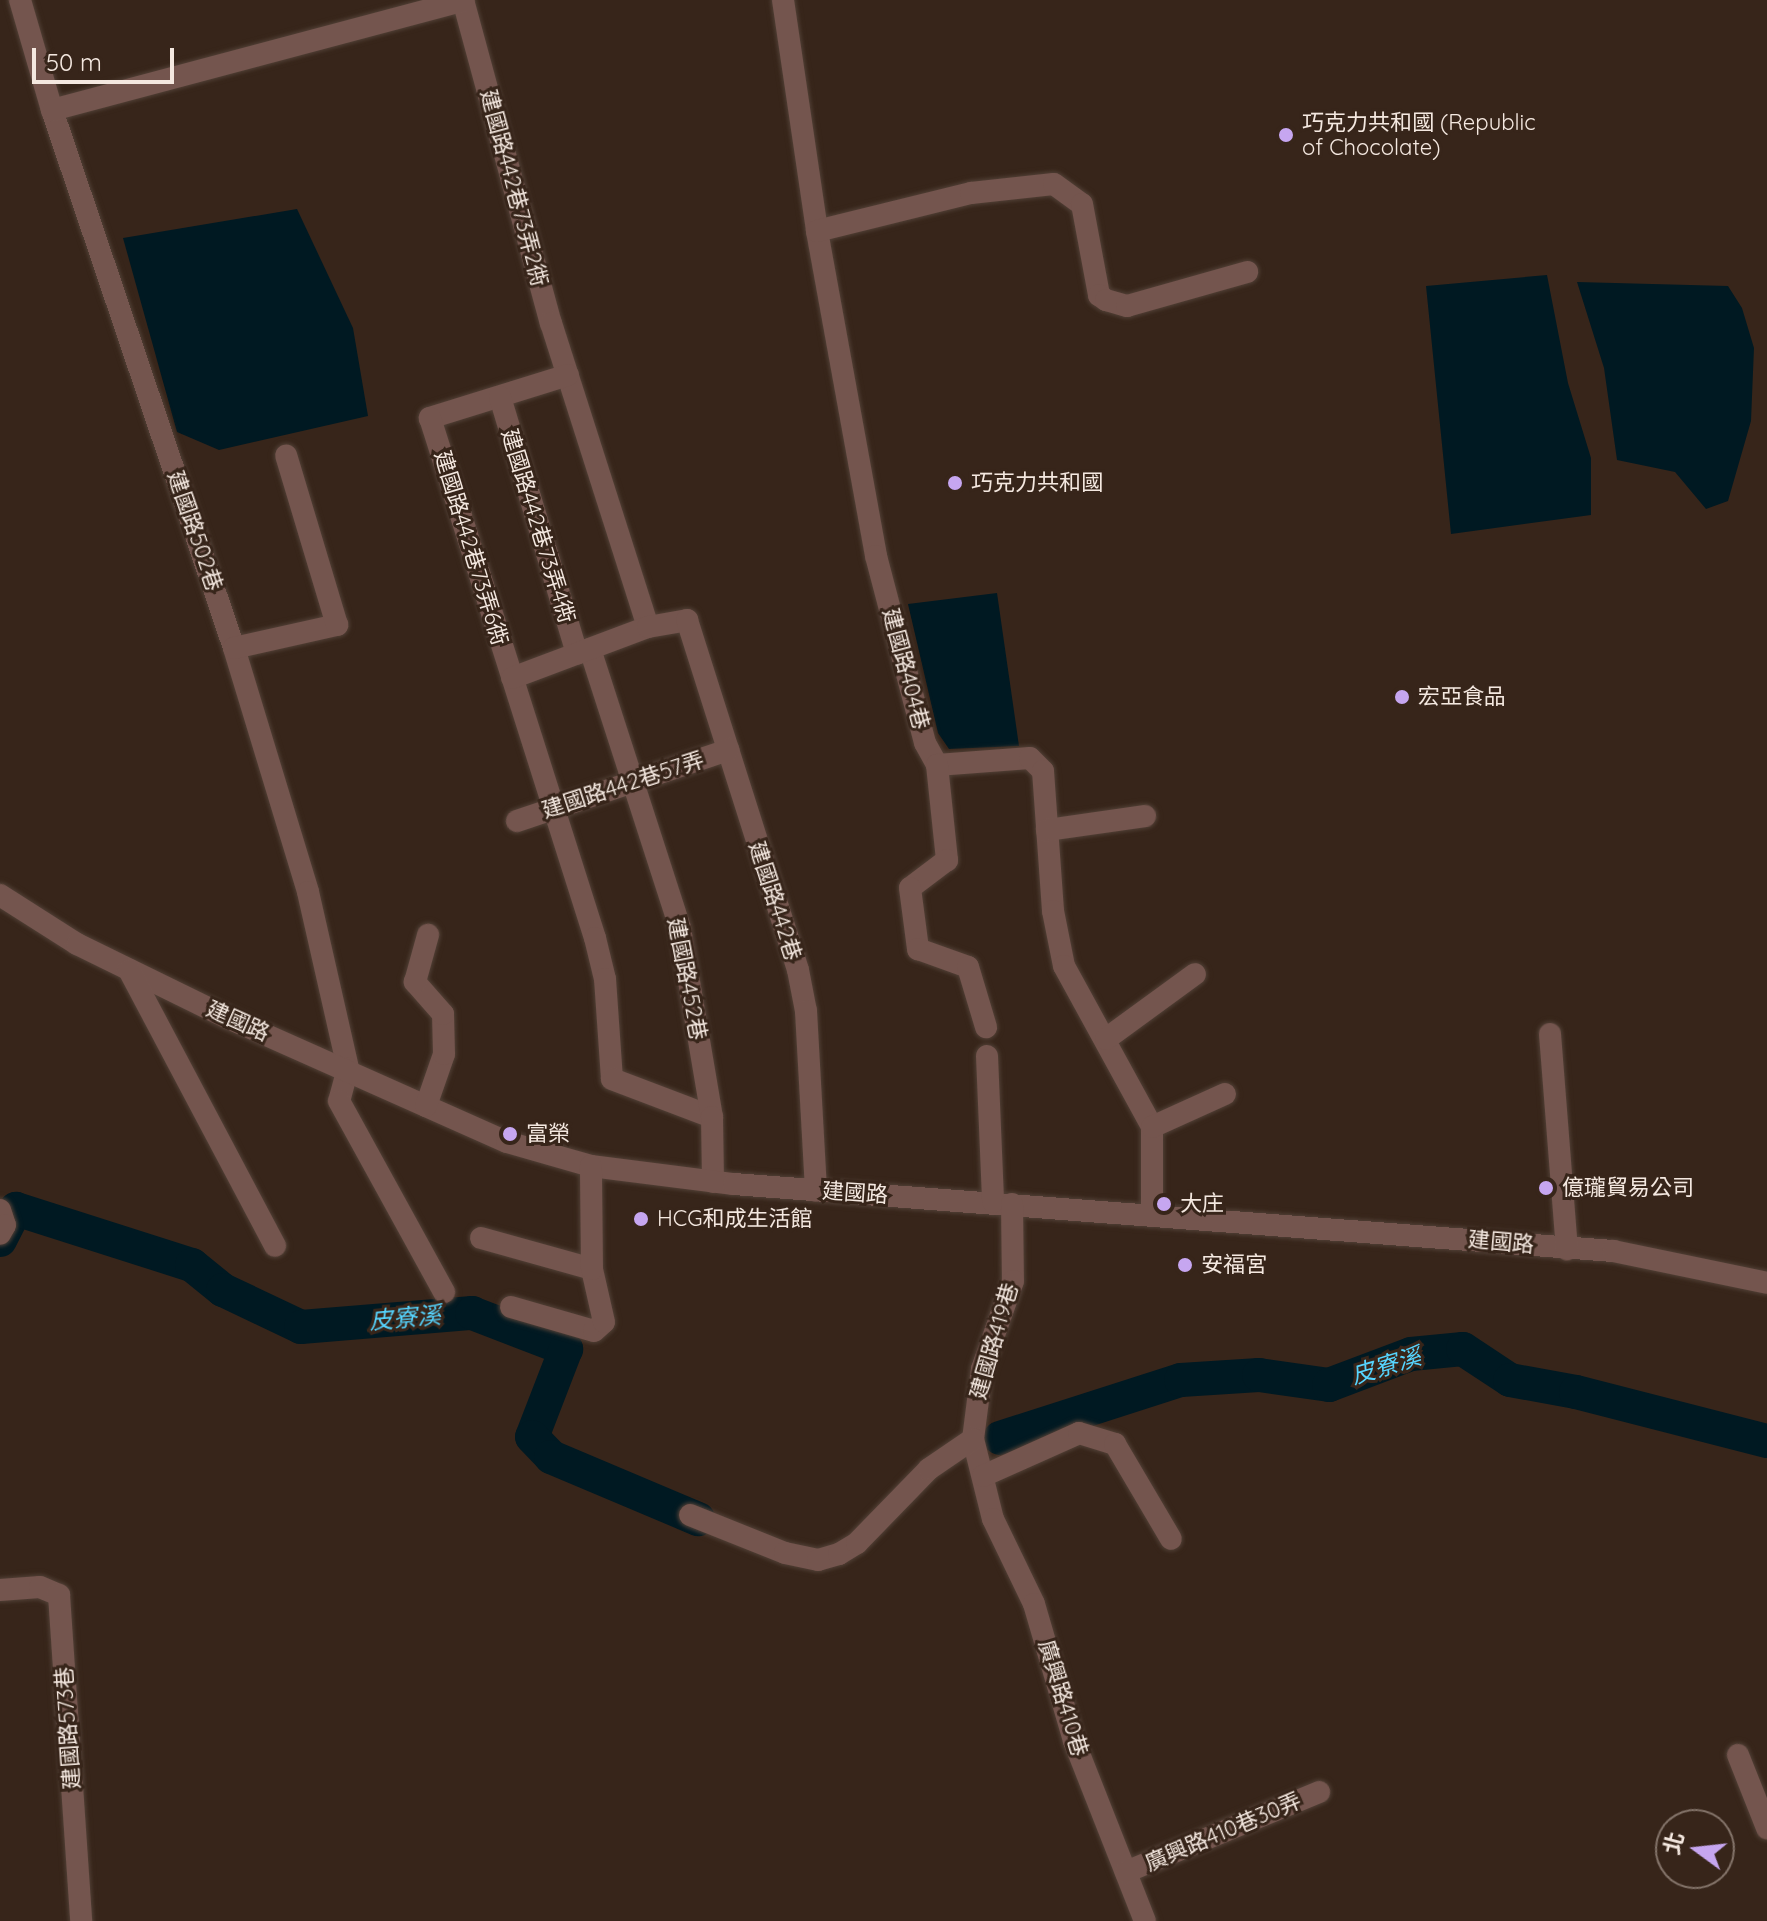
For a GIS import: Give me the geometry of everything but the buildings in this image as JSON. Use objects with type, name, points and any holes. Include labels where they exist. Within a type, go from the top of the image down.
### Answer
[{"type":"street","name":"建國路502巷","points":[[20,0],[52,110],[234,648],[308,892],[348,1068]]},
{"type":"street","points":[[52,110],[464,0]]},
{"type":"street","name":"建國路442巷73弄2衖","points":[[464,0],[568,375],[648,627]]},
{"type":"street","name":"建國路404巷","points":[[783,0],[817,231],[876,556],[925,743],[937,765],[947,860],[910,888],[918,949],[968,967],[986,1027]]},
{"type":"street","points":[[817,231],[971,193],[1054,184],[1082,204],[1099,295],[1106,300],[1127,306],[1247,272]]},
{"type":"street","points":[[500,397],[568,375]]},
{"type":"street","name":"建國路442巷73弄6衖","points":[[500,397],[430,418],[595,938],[605,979],[612,1079],[712,1117]]},
{"type":"street","name":"建國路442巷73弄4衖","points":[[500,397],[630,783]]},
{"type":"street","points":[[234,648],[337,625],[286,455]]},
{"type":"street","name":"建國路442巷","points":[[648,627],[687,620],[803,997],[816,1191]]},
{"type":"street","points":[[512,678],[648,627]]},
{"type":"street","name":"建國路442巷57弄","points":[[517,821],[728,750]]},
{"type":"street","points":[[937,765],[1030,758],[1043,771],[1064,966],[1152,1127],[1152,1215]]},
{"type":"street","name":"建國路452巷","points":[[630,783],[680,928],[712,1117],[713,1182]]},
{"type":"street","points":[[1047,830],[1145,816]]},
{"type":"street","name":"建國路","points":[[0,895],[77,944],[129,970],[507,1142],[591,1166],[713,1182],[816,1191],[1613,1251],[1767,1283]]},
{"type":"street","points":[[426,1106],[444,1054],[443,1014],[415,982],[428,935]]},
{"type":"street","points":[[129,970],[275,1246]]},
{"type":"street","points":[[1106,1039],[1195,974]]},
{"type":"street","points":[[1550,1034],[1567,1249]]},
{"type":"street","name":"建國路419巷","points":[[983,1476],[973,1439],[982,1369],[1013,1281],[987,1056]]},
{"type":"street","points":[[348,1068],[339,1101],[444,1292]]},
{"type":"street","points":[[1152,1127],[1225,1094]]},
{"type":"street","points":[[511,1307],[594,1331],[604,1322],[592,1269],[591,1166]]},
{"type":"street","points":[[0,1210],[5,1225],[0,1234]]},
{"type":"street","points":[[481,1238],[592,1269]]},
{"type":"street","points":[[983,1476],[1079,1433],[1115,1444],[1171,1539]]},
{"type":"street","points":[[690,1515],[785,1553],[818,1560],[839,1554],[857,1543],[929,1469],[973,1439]]},
{"type":"street","name":"廣興路410巷","points":[[983,1476],[993,1519],[1034,1604],[1074,1741],[1145,1921]]},
{"type":"street","name":"建國路573巷","points":[[0,1590],[40,1587],[59,1595],[81,1921]]},
{"type":"street","points":[[1738,1755],[1767,1828]]},
{"type":"street","name":"廣興路410巷30弄","points":[[1126,1872],[1319,1792]]},
{"type":"water","points":[[297,209],[353,328],[368,416],[219,450],[177,432],[123,238]]},
{"type":"water","points":[[1547,275],[1568,383],[1591,458],[1591,515],[1451,534],[1426,286]]},
{"type":"water","points":[[1577,282],[1728,286],[1742,308],[1754,348],[1751,421],[1728,501],[1706,509],[1675,472],[1617,460],[1604,368]]},
{"type":"water","points":[[997,593],[1019,746],[949,749],[938,733],[908,604]]},
{"type":"waterway","name":"皮寮溪","points":[[0,1240],[16,1209],[192,1265],[223,1290],[301,1327],[472,1313],[566,1349],[532,1437],[551,1457],[698,1519]]},
{"type":"waterway","name":"皮寮溪","points":[[1000,1438],[1181,1380],[1259,1375],[1329,1385],[1411,1354],[1463,1349],[1510,1380],[1576,1392],[1767,1441]]},
{"type":"place","name":"巧克力共和國 (Republic of Chocolate)","points":[[1286,135]]},
{"type":"place","name":"巧克力共和國","points":[[955,483]]},
{"type":"place","name":"宏亞食品","points":[[1402,697]]},
{"type":"place","name":"富榮","points":[[510,1134]]},
{"type":"place","name":"億瓏貿易公司","points":[[1546,1188]]},
{"type":"place","name":"大庄","points":[[1164,1204]]},
{"type":"place","name":"HCG和成生活館","points":[[641,1219]]},
{"type":"place","name":"安福宮","points":[[1185,1265]]}]
